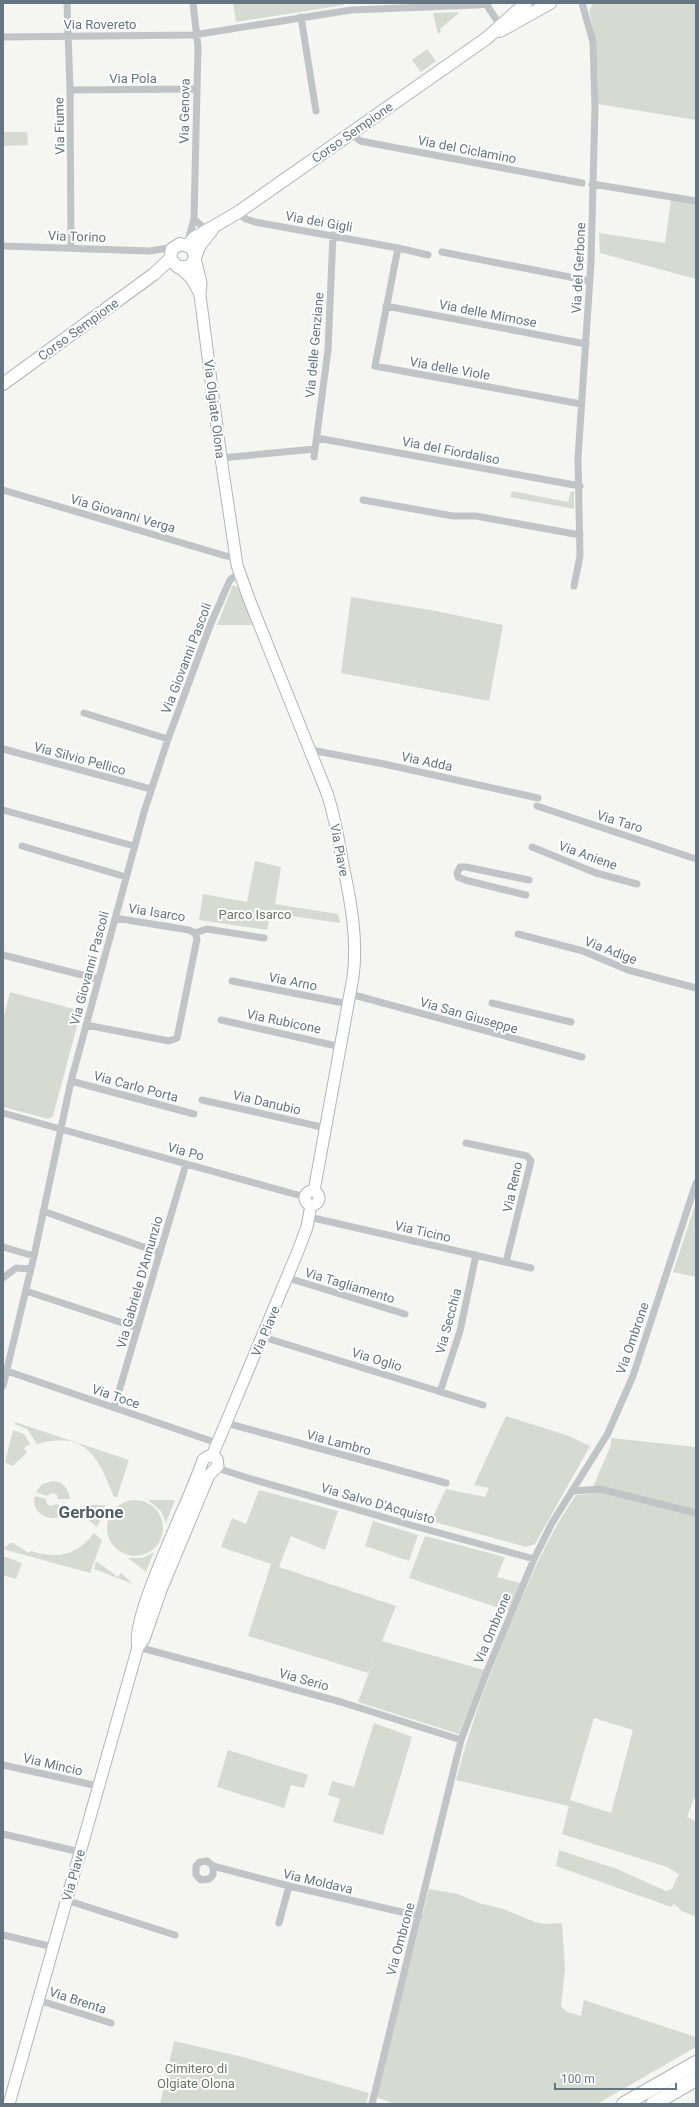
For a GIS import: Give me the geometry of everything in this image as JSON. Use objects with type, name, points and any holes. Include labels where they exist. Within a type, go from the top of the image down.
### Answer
[{"type":"highway","points":[[624,2104],[696,2063]]},
{"type":"highway","points":[[653,2104],[696,2079]]},
{"type":"main road","name":"Corso Sempione","points":[[490,36],[526,3]]},
{"type":"main road","name":"Corso Sempione","points":[[3,384],[174,260],[180,244],[188,244],[194,238],[214,228],[490,36],[550,3]]},
{"type":"main road","name":"Corso Sempione","points":[[174,260],[189,267],[214,228]]},
{"type":"main road","points":[[188,244],[193,249],[195,257]]},
{"type":"street","name":"Via Fiume","points":[[67,3],[70,90],[71,248]]},
{"type":"street","name":"Via Genova","points":[[188,244],[194,219],[197,34],[193,3]]},
{"type":"street","points":[[197,34],[301,17],[351,6],[487,4],[503,23],[533,3]]},
{"type":"street","name":"Via del Gerbone","points":[[574,586],[580,556],[580,486],[578,458],[590,281],[595,107],[591,32],[582,3]]},
{"type":"street","points":[[301,17],[316,111]]},
{"type":"street","name":"Via Rovereto","points":[[3,36],[197,34]]},
{"type":"street","name":"Via Pola","points":[[70,90],[196,89]]},
{"type":"street","name":"Via del Ciclamino","points":[[351,133],[360,141],[582,183]]},
{"type":"street","points":[[592,184],[696,201]]},
{"type":"street","name":"Via dei Gigli","points":[[237,213],[250,221],[333,235],[428,254]]},
{"type":"street","points":[[194,219],[203,227],[214,228]]},
{"type":"street","name":"Via delle Genziane","points":[[314,457],[329,343],[333,235]]},
{"type":"street","name":"Via Torino","points":[[3,246],[150,251],[174,260]]},
{"type":"street","points":[[386,306],[398,248]]},
{"type":"street","name":"Via Torino","points":[[150,251],[174,260]]},
{"type":"street","points":[[442,252],[590,281]]},
{"type":"street","name":"Via Olgiate Olona","points":[[195,257],[201,282],[200,295],[230,522]]},
{"type":"street","name":"Via Olgiate Olona","points":[[174,260],[191,278],[200,295]]},
{"type":"street","name":"Via delle Mimose","points":[[386,306],[586,344]]},
{"type":"street","name":"Via delle Viole","points":[[386,306],[375,366],[581,404]]},
{"type":"street","name":"Via del Fiordaliso","points":[[317,438],[580,486]]},
{"type":"street","points":[[221,458],[315,449]]},
{"type":"street","name":"Via Giovanni Verga","points":[[3,490],[226,556],[236,557]]},
{"type":"street","points":[[363,500],[453,516],[476,516],[580,535]]},
{"type":"street","name":"Via Piave","points":[[9,2104],[138,1647],[145,1636],[161,1590],[210,1468],[218,1461],[212,1456],[288,1278],[310,1217],[310,1198],[326,1128],[350,999],[355,949],[349,894],[332,809],[311,750],[267,644],[240,572],[230,522]]},
{"type":"street","name":"Via Giovanni Pascoli","points":[[3,1386],[31,1270],[71,1081],[134,846],[168,739],[228,582],[232,576],[240,572]]},
{"type":"street","points":[[84,713],[168,739]]},
{"type":"street","name":"Via Silvio Pellico","points":[[3,749],[151,789]]},
{"type":"street","name":"Via Adda","points":[[311,750],[399,767],[538,798]]},
{"type":"street","name":"Via Taro","points":[[537,806],[696,859]]},
{"type":"street","points":[[3,810],[134,846]]},
{"type":"street","points":[[22,846],[126,877]]},
{"type":"street","name":"Via Aniene","points":[[532,846],[596,873],[637,884]]},
{"type":"street","points":[[526,895],[465,880],[458,877],[457,873],[460,867],[466,866],[529,880]]},
{"type":"street","name":"Via Isarco","points":[[115,918],[189,930],[195,933],[210,929],[264,938]]},
{"type":"street","points":[[86,1025],[170,1041],[177,1038],[197,939],[195,933]]},
{"type":"street","name":"Via Adige","points":[[518,934],[583,951],[628,970],[696,988]]},
{"type":"street","points":[[3,955],[98,979]]},
{"type":"street","name":"Via Arno","points":[[232,981],[350,999]]},
{"type":"street","name":"Via San Giuseppe","points":[[350,999],[582,1057]]},
{"type":"street","points":[[492,1003],[570,1022]]},
{"type":"street","name":"Via Rubicone","points":[[221,1020],[341,1047]]},
{"type":"street","name":"Via Carlo Porta","points":[[71,1081],[194,1114]]},
{"type":"street","name":"Via Danubio","points":[[202,1100],[326,1128]]},
{"type":"street","name":"Via Po","points":[[3,1113],[310,1198]]},
{"type":"street","name":"Via Reno","points":[[466,1143],[527,1156],[532,1161],[506,1262]]},
{"type":"street","name":"Via Gabriele D'Annunzio","points":[[114,1408],[186,1164]]},
{"type":"street","name":"Via Ombrone","points":[[372,2104],[461,1740],[487,1671],[534,1559],[552,1523],[607,1435],[633,1376],[696,1183]]},
{"type":"street","points":[[43,1211],[160,1253]]},
{"type":"street","name":"Via Ticino","points":[[310,1217],[531,1268]]},
{"type":"street","points":[[3,1247],[34,1256]]},
{"type":"street","name":"Via Secchia","points":[[440,1392],[460,1331],[476,1256]]},
{"type":"street","points":[[3,1278],[16,1268],[31,1270]]},
{"type":"street","name":"Via Tagliamento","points":[[288,1278],[405,1314]]},
{"type":"street","points":[[26,1291],[138,1328]]},
{"type":"street","name":"Via Oglio","points":[[263,1336],[483,1405]]},
{"type":"street","name":"Via Toce","points":[[7,1371],[217,1443]]},
{"type":"street","name":"Via Lambro","points":[[226,1423],[446,1483]]},
{"type":"street","name":"Via Salvo D'Acquisto","points":[[210,1468],[534,1559]]},
{"type":"street","points":[[573,1491],[600,1489],[696,1513]]},
{"type":"street","name":"Via Serio","points":[[138,1647],[341,1702],[461,1740]]},
{"type":"street","name":"Via Mincio","points":[[3,1765],[98,1786]]},
{"type":"street","points":[[3,1834],[80,1852]]},
{"type":"street","name":"Via Moldava","points":[[213,1866],[289,1886],[419,1916]]},
{"type":"street","points":[[279,1923],[289,1886]]},
{"type":"street","points":[[66,1900],[176,1934]]},
{"type":"street","points":[[3,1934],[53,1947]]},
{"type":"street","name":"Via Brenta","points":[[38,2000],[111,2023]]},
{"type":"green space","points":[[233,3],[344,3],[344,5],[236,22]]},
{"type":"green space","points":[[593,3],[696,3],[696,120],[598,104],[598,81],[594,34],[589,11]]},
{"type":"green space","points":[[433,13],[459,13],[440,29],[441,32],[438,34]]},
{"type":"green space","points":[[427,49],[436,61],[421,72],[412,60]]},
{"type":"green space","points":[[3,132],[27,132],[28,145],[3,146]]},
{"type":"green space","points":[[671,200],[696,204],[696,279],[600,253],[599,233],[665,243]]},
{"type":"green space","points":[[512,491],[568,502],[571,491],[574,492],[574,509],[510,497]]},
{"type":"green space","points":[[233,585],[238,587],[253,625],[217,625]]},
{"type":"green space","points":[[351,597],[436,611],[503,625],[489,701],[341,673]]},
{"type":"green space","name":"Parco Isarco","points":[[255,861],[281,867],[275,904],[338,914],[340,923],[271,913],[267,930],[199,920],[203,894],[247,902]]},
{"type":"green space","points":[[10,992],[81,1011],[53,1116],[49,1119],[3,1107],[3,1020]]},
{"type":"green space","points":[[696,1202],[696,1277],[673,1272]]},
{"type":"green space","points":[[506,1416],[569,1436],[590,1446],[535,1544],[526,1547],[431,1521],[446,1489],[485,1497],[489,1488],[474,1485]]},
{"type":"green space","points":[[15,1422],[129,1460],[117,1497],[114,1497],[96,1459],[88,1450],[79,1444],[67,1441],[54,1441],[37,1444],[27,1429],[15,1424]]},
{"type":"green space","points":[[13,1430],[24,1434],[30,1444],[24,1448],[27,1453],[12,1466],[5,1462]]},
{"type":"green space","points":[[611,1438],[696,1447],[696,1798],[694,1798],[687,1817],[696,1821],[696,1917],[682,1911],[674,1904],[671,1907],[556,1866],[559,1850],[617,1869],[666,1891],[672,1889],[679,1874],[667,1867],[562,1834],[569,1806],[456,1780],[476,1714],[491,1672],[537,1565],[551,1536],[576,1495],[590,1494],[611,1445]],"holes":[[[594,1718],[633,1730],[611,1813],[570,1800]]]},
{"type":"green space","points":[[54,1481],[61,1483],[65,1487],[70,1499],[58,1499],[57,1495],[53,1493],[47,1496],[36,1492],[42,1484]]},
{"type":"green space","points":[[259,1490],[338,1511],[325,1550],[291,1536],[279,1567],[396,1606],[382,1641],[484,1670],[459,1734],[358,1702],[374,1659],[368,1673],[248,1636],[271,1564],[221,1547],[232,1518],[246,1524]]},
{"type":"green space","points":[[35,1496],[46,1499],[47,1504],[50,1506],[57,1504],[66,1511],[56,1518],[47,1517],[39,1513],[36,1509],[34,1501]]},
{"type":"green space","points":[[135,1500],[146,1502],[155,1508],[161,1517],[163,1528],[161,1539],[155,1548],[146,1554],[135,1556],[124,1554],[115,1548],[109,1539],[107,1528],[109,1517],[115,1508],[124,1502]]},
{"type":"green space","points":[[148,1500],[175,1500],[166,1523],[161,1511]]},
{"type":"green space","points":[[84,1505],[105,1505],[97,1527],[81,1514]]},
{"type":"green space","points":[[373,1521],[418,1535],[409,1561],[365,1546]]},
{"type":"green space","points":[[94,1533],[102,1540],[90,1573],[3,1549],[10,1543],[13,1543],[29,1553],[31,1551],[50,1555],[66,1554],[80,1547]]},
{"type":"green space","points":[[425,1536],[505,1557],[497,1577],[521,1583],[508,1611],[409,1578]]},
{"type":"green space","points":[[154,1552],[146,1572],[128,1558],[142,1558]]},
{"type":"green space","points":[[3,1556],[22,1563],[16,1579],[3,1575]]},
{"type":"green space","points":[[96,1561],[118,1577],[121,1573],[133,1584],[94,1569]]},
{"type":"green space","points":[[374,1723],[412,1737],[383,1835],[333,1822],[340,1799],[328,1795],[332,1781],[354,1787]]},
{"type":"green space","points":[[228,1750],[308,1775],[304,1788],[291,1785],[284,1808],[217,1787]]},
{"type":"green space","points":[[429,1889],[458,1894],[479,1903],[503,1909],[535,1922],[543,1924],[562,1923],[565,1969],[561,2006],[567,2012],[581,2016],[584,2000],[696,2037],[696,2047],[597,2104],[395,2104],[376,2097],[376,2092]]},
{"type":"green space","name":"Cimitero di Olgiate Olona","points":[[174,2041],[243,2057],[369,2093],[366,2104],[160,2104]]},
{"type":"district","name":"Gerbone","points":[[91,1512]]}]
